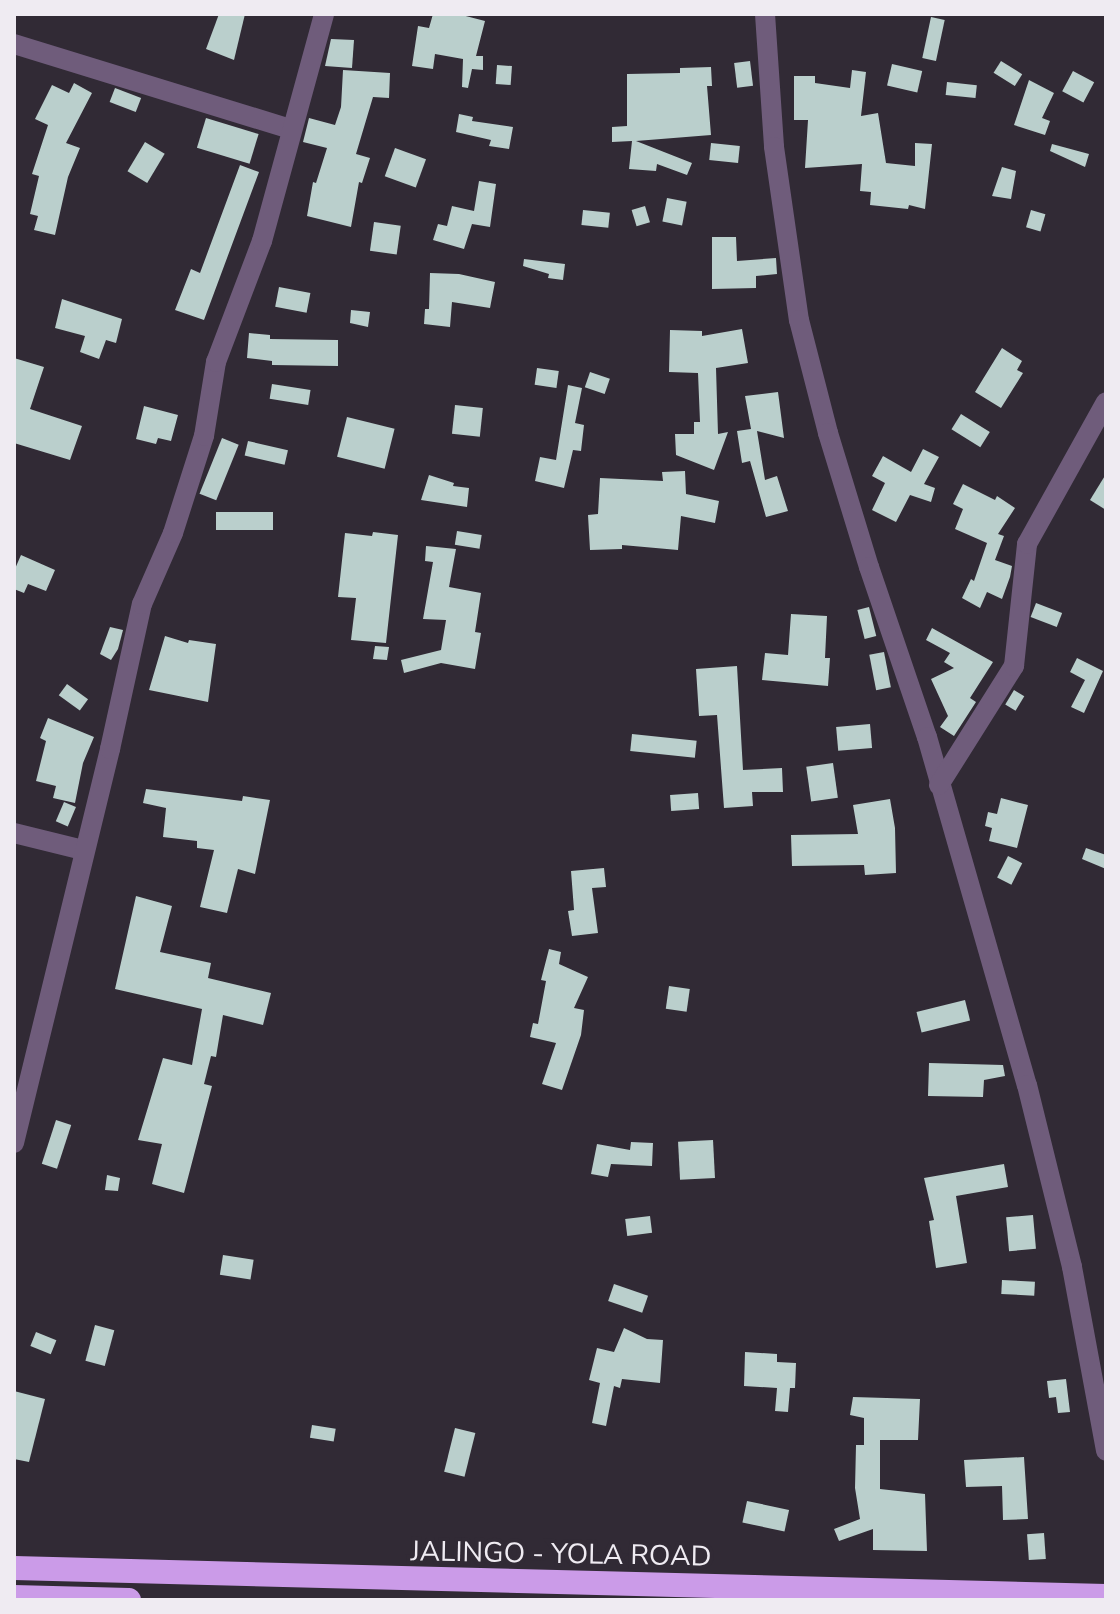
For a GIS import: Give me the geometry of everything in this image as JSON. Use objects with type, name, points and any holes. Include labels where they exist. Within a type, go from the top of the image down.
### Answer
[{"type":"highway","name":"JALINGO - YOLA ROAD","points":[[14,1568],[1106,1596]]},
{"type":"highway","points":[[14,1597],[129,1600]]},
{"type":"street","points":[[14,1143],[142,604],[173,533],[204,436],[216,362],[262,241],[324,14]]},
{"type":"street","points":[[765,14],[774,147],[799,320],[864,552],[927,737],[1042,1146],[1072,1267],[1106,1451]]},
{"type":"street","points":[[14,44],[291,129]]},
{"type":"street","points":[[939,785],[1014,666],[1027,544],[1106,402]]},
{"type":"street","points":[[14,833],[83,850]]},
{"type":"building","points":[[219,14],[245,14],[234,60],[206,49]]},
{"type":"building","points":[[433,14],[458,14],[485,21],[476,56],[483,56],[483,70],[472,69],[468,88],[462,87],[463,59],[435,54],[433,69],[412,66],[418,26],[429,28]]},
{"type":"building","points":[[931,17],[945,20],[936,61],[922,58]]},
{"type":"building","points":[[331,39],[354,40],[352,68],[325,66]]},
{"type":"building","points":[[750,61],[753,86],[737,88],[734,63]]},
{"type":"building","points":[[1001,61],[1022,74],[1015,86],[994,73]]},
{"type":"building","points":[[892,64],[922,71],[917,92],[887,85]]},
{"type":"building","points":[[497,65],[512,66],[511,85],[496,84]]},
{"type":"building","points":[[711,67],[712,86],[707,86],[711,135],[636,141],[692,163],[687,175],[657,164],[656,171],[629,169],[632,141],[612,142],[612,127],[627,126],[627,74],[680,73],[680,68]]},
{"type":"building","points":[[343,70],[390,73],[389,98],[373,97],[356,154],[370,158],[362,183],[359,182],[351,227],[307,216],[313,182],[316,183],[327,148],[303,142],[309,118],[335,125],[341,107]]},
{"type":"building","points":[[852,70],[866,72],[861,116],[878,113],[886,163],[915,166],[915,143],[932,144],[925,209],[909,205],[908,209],[870,205],[871,192],[860,191],[862,164],[805,168],[808,120],[794,120],[794,76],[815,76],[815,83],[850,88]]},
{"type":"building","points":[[1073,71],[1094,82],[1083,103],[1062,91]]},
{"type":"building","points":[[1029,80],[1054,93],[1042,118],[1050,121],[1045,135],[1014,125]]},
{"type":"building","points":[[947,82],[977,85],[975,98],[946,95]]},
{"type":"building","points":[[74,83],[92,93],[66,143],[80,148],[68,177],[55,235],[34,230],[38,216],[30,214],[39,176],[32,174],[48,125],[35,119],[52,85],[69,93]]},
{"type":"building","points":[[115,88],[141,98],[136,112],[110,102]]},
{"type":"building","points":[[459,114],[473,117],[472,121],[513,127],[509,149],[489,146],[491,140],[456,132]]},
{"type":"building","points":[[206,118],[259,134],[250,164],[197,148]]},
{"type":"building","points":[[145,142],[165,154],[147,183],[127,171]]},
{"type":"building","points":[[711,143],[740,146],[738,163],[709,160]]},
{"type":"building","points":[[1052,144],[1089,154],[1085,167],[1050,151]]},
{"type":"building","points":[[395,148],[426,159],[416,187],[385,176]]},
{"type":"building","points":[[240,165],[259,172],[204,320],[175,310],[191,269],[200,273]]},
{"type":"building","points":[[1002,167],[1016,171],[1011,199],[992,196]]},
{"type":"building","points":[[479,181],[496,184],[490,227],[472,224],[464,249],[433,240],[438,224],[447,226],[452,206],[474,211]]},
{"type":"building","points":[[667,198],[687,202],[682,225],[662,222]]},
{"type":"building","points":[[645,206],[650,222],[637,226],[632,210]]},
{"type":"building","points":[[583,210],[610,213],[608,228],[581,225]]},
{"type":"building","points":[[1031,210],[1045,214],[1040,231],[1026,227]]},
{"type":"building","points":[[374,222],[401,226],[397,254],[370,251]]},
{"type":"building","points":[[712,237],[736,237],[737,261],[776,258],[777,274],[756,276],[756,288],[712,289]]},
{"type":"building","points":[[524,259],[565,264],[563,280],[548,278],[549,274],[523,266]]},
{"type":"building","points":[[430,273],[459,274],[495,282],[490,308],[452,302],[450,327],[424,324],[425,309],[429,309]]},
{"type":"building","points":[[279,287],[310,293],[307,313],[275,307]]},
{"type":"building","points":[[62,299],[122,319],[116,343],[106,340],[99,359],[80,352],[85,336],[55,328]]},
{"type":"building","points":[[351,310],[370,312],[368,327],[350,323]]},
{"type":"building","points":[[742,329],[748,363],[716,368],[718,434],[728,432],[714,470],[676,455],[675,434],[694,434],[694,422],[700,422],[698,373],[669,372],[670,330],[702,331],[702,336]]},
{"type":"building","points":[[249,333],[270,335],[270,339],[338,340],[338,366],[272,365],[272,361],[247,358]]},
{"type":"building","points":[[1002,348],[1022,361],[1017,370],[1023,373],[1001,408],[975,392]]},
{"type":"building","points":[[14,358],[44,367],[30,409],[82,426],[70,460],[14,443]]},
{"type":"building","points":[[537,368],[559,371],[556,388],[535,385]]},
{"type":"building","points":[[590,372],[610,379],[605,394],[585,387]]},
{"type":"building","points":[[272,384],[311,390],[308,405],[270,399]]},
{"type":"building","points":[[568,385],[582,388],[575,423],[584,425],[581,451],[573,450],[564,488],[535,481],[540,457],[556,460]]},
{"type":"building","points":[[778,392],[784,438],[757,431],[765,480],[777,476],[788,511],[766,517],[750,461],[742,463],[737,431],[751,429],[745,396]]},
{"type":"building","points":[[455,405],[483,408],[480,437],[452,434]]},
{"type":"building","points":[[144,406],[178,415],[171,441],[158,438],[156,444],[136,439]]},
{"type":"building","points":[[961,414],[990,432],[980,447],[951,429]]},
{"type":"building","points":[[347,417],[395,429],[385,469],[337,457]]},
{"type":"building","points":[[222,438],[239,445],[216,500],[200,494]]},
{"type":"building","points":[[248,441],[288,450],[285,465],[245,456]]},
{"type":"building","points":[[923,449],[939,457],[924,484],[935,488],[931,502],[910,495],[896,522],[872,510],[885,483],[872,476],[883,456],[911,472]]},
{"type":"building","points":[[685,471],[686,494],[719,501],[715,523],[681,516],[678,550],[622,545],[622,549],[590,550],[588,515],[598,514],[600,478],[663,481],[662,472]]},
{"type":"building","points":[[1106,474],[1106,510],[1090,500]]},
{"type":"building","points":[[429,475],[454,483],[453,486],[469,488],[467,507],[421,500]]},
{"type":"building","points":[[963,484],[995,500],[997,496],[1015,508],[998,534],[1004,536],[995,560],[1012,566],[1010,577],[1002,599],[987,592],[980,608],[962,598],[971,579],[974,581],[987,543],[955,529],[963,509],[953,504]]},
{"type":"building","points":[[216,512],[273,512],[273,530],[216,530]]},
{"type":"building","points":[[457,531],[482,535],[480,549],[455,545]]},
{"type":"building","points":[[373,532],[398,535],[386,643],[351,640],[356,598],[338,597],[345,533],[372,536]]},
{"type":"building","points":[[426,546],[456,549],[449,587],[481,593],[475,632],[481,633],[475,669],[441,663],[404,673],[401,660],[441,650],[446,620],[423,619],[433,562],[425,561]]},
{"type":"building","points":[[21,555],[55,570],[46,591],[28,584],[24,593],[14,589],[14,571]]},
{"type":"building","points":[[1036,603],[1062,613],[1057,627],[1031,617]]},
{"type":"building","points":[[869,607],[876,636],[865,639],[857,610]]},
{"type":"building","points":[[791,614],[827,616],[825,658],[830,658],[828,686],[762,680],[765,653],[788,655]]},
{"type":"building","points":[[110,627],[123,630],[118,649],[111,660],[100,654]]},
{"type":"building","points":[[932,628],[993,662],[970,698],[976,702],[954,736],[940,727],[948,716],[931,679],[954,668],[944,662],[950,653],[926,640]]},
{"type":"building","points":[[165,636],[188,643],[189,640],[216,644],[208,702],[149,690]]},
{"type":"building","points":[[375,646],[389,647],[387,660],[373,659]]},
{"type":"building","points":[[884,652],[891,687],[876,690],[869,655]]},
{"type":"building","points":[[1077,658],[1103,671],[1084,713],[1071,707],[1085,680],[1070,672]]},
{"type":"building","points":[[737,666],[743,770],[782,768],[783,792],[752,792],[753,806],[724,808],[717,715],[699,716],[696,669]]},
{"type":"building","points":[[67,684],[88,699],[80,711],[59,695]]},
{"type":"building","points":[[1014,690],[1024,696],[1016,711],[1005,705]]},
{"type":"building","points":[[48,718],[94,737],[83,763],[75,803],[53,798],[56,786],[36,781],[46,741],[40,738]]},
{"type":"building","points":[[870,724],[872,748],[838,751],[836,727]]},
{"type":"building","points":[[632,734],[697,741],[695,758],[630,751]]},
{"type":"building","points":[[833,763],[838,798],[811,801],[806,767]]},
{"type":"building","points":[[146,789],[242,801],[243,796],[270,800],[255,874],[238,869],[227,913],[200,907],[214,850],[197,848],[197,841],[163,837],[166,808],[143,803]]},
{"type":"building","points":[[698,793],[699,809],[671,811],[670,795]]},
{"type":"building","points":[[1001,798],[1028,805],[1017,848],[989,841],[992,828],[985,826],[988,812],[997,814]]},
{"type":"building","points":[[890,799],[895,828],[896,873],[865,875],[864,865],[792,866],[791,835],[858,834],[853,805]]},
{"type":"building","points":[[64,802],[76,807],[68,826],[56,821]]},
{"type":"building","points":[[1086,848],[1106,855],[1106,869],[1082,859]]},
{"type":"building","points":[[1008,856],[1022,863],[1011,885],[997,877]]},
{"type":"building","points":[[604,868],[606,887],[592,888],[598,933],[572,936],[568,911],[574,910],[571,871]]},
{"type":"building","points":[[136,896],[172,906],[160,952],[211,963],[208,978],[271,993],[263,1025],[223,1015],[216,1057],[211,1056],[204,1084],[212,1086],[184,1193],[152,1184],[162,1144],[138,1140],[163,1058],[192,1065],[202,1009],[115,989]]},
{"type":"building","points":[[549,949],[561,952],[559,964],[588,977],[574,1008],[584,1010],[581,1035],[562,1090],[542,1084],[556,1043],[530,1037],[533,1023],[538,1024],[546,981],[541,980]]},
{"type":"building","points":[[669,986],[690,989],[687,1012],[666,1009]]},
{"type":"building","points":[[965,1000],[970,1020],[922,1032],[916,1012]]},
{"type":"building","points":[[929,1063],[1003,1065],[1005,1076],[984,1080],[983,1097],[928,1096]]},
{"type":"building","points":[[56,1120],[71,1125],[57,1169],[42,1164]]},
{"type":"building","points":[[713,1140],[715,1178],[680,1180],[678,1142]]},
{"type":"building","points":[[631,1142],[653,1143],[652,1166],[611,1164],[608,1177],[591,1174],[597,1144],[630,1150]]},
{"type":"building","points":[[1004,1164],[1008,1187],[956,1196],[967,1263],[936,1268],[929,1221],[934,1220],[924,1178]]},
{"type":"building","points":[[107,1175],[120,1178],[118,1191],[105,1190]]},
{"type":"building","points":[[1033,1215],[1036,1249],[1009,1251],[1006,1217]]},
{"type":"building","points":[[650,1216],[652,1233],[627,1236],[625,1219]]},
{"type":"building","points":[[223,1255],[254,1260],[250,1280],[220,1275]]},
{"type":"building","points":[[1002,1280],[1035,1282],[1034,1296],[1001,1294]]},
{"type":"building","points":[[614,1284],[648,1296],[642,1313],[608,1301]]},
{"type":"building","points":[[95,1325],[114,1330],[105,1366],[85,1361]]},
{"type":"building","points":[[624,1328],[647,1339],[663,1340],[660,1383],[622,1379],[620,1388],[614,1386],[606,1426],[592,1423],[600,1383],[589,1380],[597,1348],[614,1352]]},
{"type":"building","points":[[36,1332],[56,1340],[51,1354],[30,1346]]},
{"type":"building","points":[[745,1352],[777,1354],[777,1362],[796,1363],[795,1388],[790,1388],[788,1412],[775,1411],[777,1388],[744,1386]]},
{"type":"building","points":[[1066,1379],[1070,1412],[1058,1413],[1056,1397],[1049,1398],[1047,1381]]},
{"type":"building","points":[[14,1391],[45,1399],[29,1462],[14,1459]]},
{"type":"building","points":[[853,1397],[920,1399],[918,1440],[880,1440],[880,1489],[925,1494],[927,1551],[873,1550],[873,1529],[839,1541],[834,1529],[860,1519],[855,1488],[856,1445],[864,1445],[864,1418],[850,1415]]},
{"type":"building","points":[[312,1425],[336,1429],[334,1442],[310,1438]]},
{"type":"building","points":[[455,1428],[475,1433],[464,1477],[444,1472]]},
{"type":"building","points":[[1024,1457],[1028,1519],[1003,1520],[1002,1486],[966,1487],[964,1460]]},
{"type":"building","points":[[747,1501],[789,1510],[784,1531],[742,1523]]},
{"type":"building","points":[[1044,1533],[1046,1559],[1029,1560],[1027,1534]]}]
